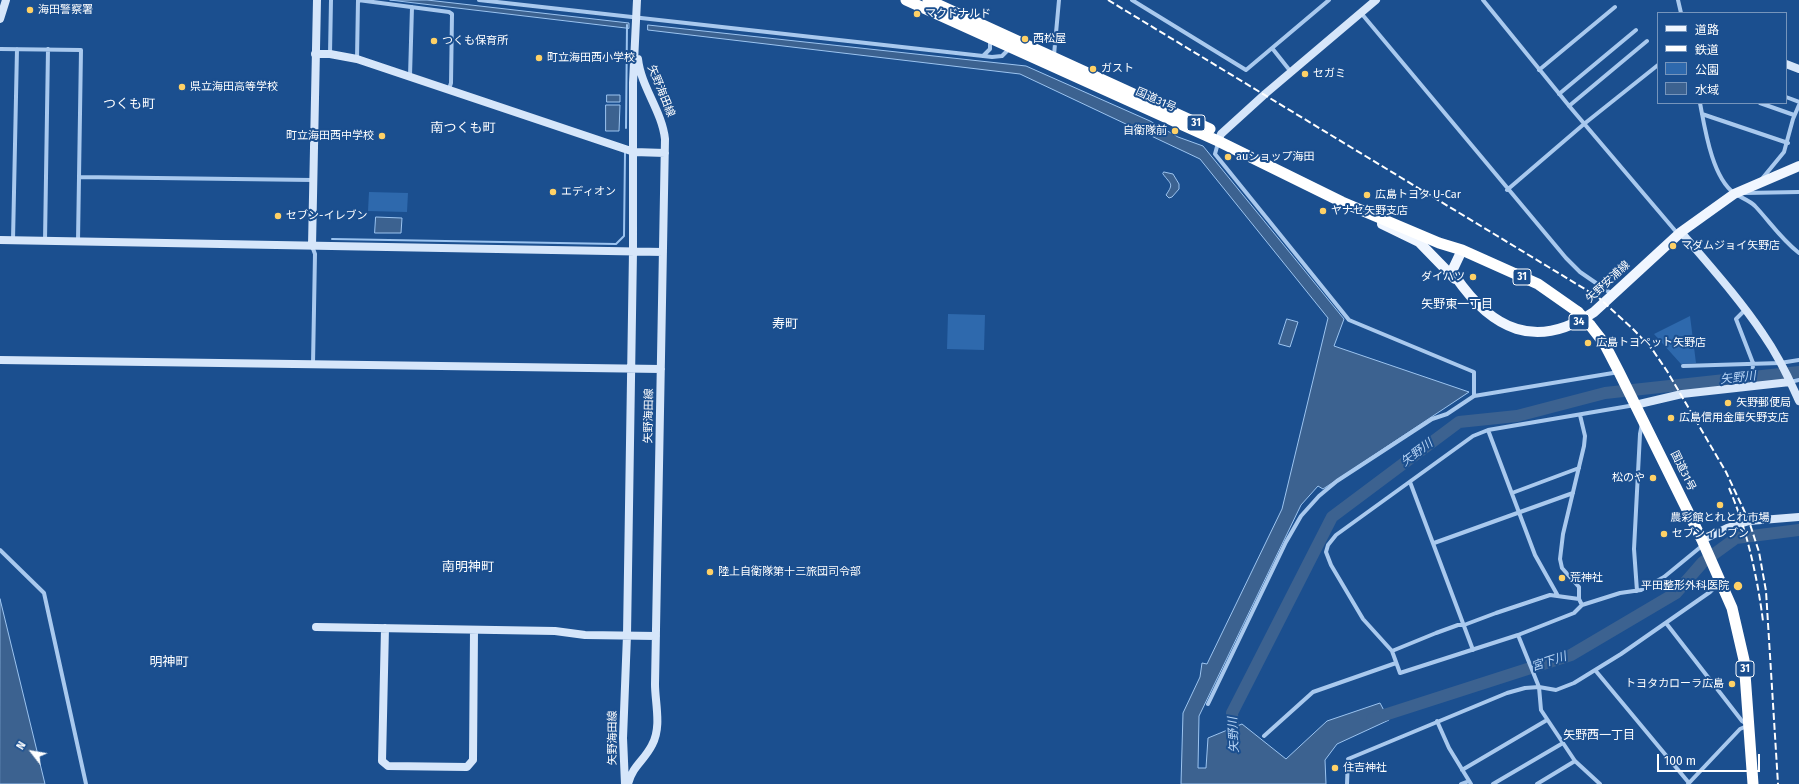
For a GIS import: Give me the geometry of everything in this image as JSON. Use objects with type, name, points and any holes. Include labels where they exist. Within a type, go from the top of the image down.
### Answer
[{"type":"highway","name":"国道31号","points":[[906,0],[990,38],[1013,44],[1053,58],[1220,138],[1342,202],[1439,243],[1462,250],[1538,284],[1578,312],[1604,343],[1712,559],[1732,608],[1744,660],[1754,784]]},
{"type":"highway","name":"国道31号","points":[[928,0],[1013,44],[1341,194],[1443,238],[1462,250]]},
{"type":"main road","name":"矢野安浦線","points":[[1462,250],[1453,270],[1462,286],[1481,309],[1512,328],[1534,332],[1548,332],[1579,322],[1594,312],[1679,233],[1734,194],[1799,166]]},
{"type":"main road","name":"34","points":[[1342,202],[1377,222],[1419,242],[1462,286]]},
{"type":"street","points":[[0,19],[6,0]]},
{"type":"street","points":[[312,364],[315,254],[312,246],[312,180],[317,0]]},
{"type":"street","points":[[330,54],[331,0]]},
{"type":"street","points":[[357,59],[358,0],[388,2],[449,12],[452,14],[449,89]]},
{"type":"street","points":[[479,0],[983,56],[1000,57],[1005,54],[1013,44]]},
{"type":"street","name":"矢野海田線","points":[[625,784],[623,738],[627,635],[633,251],[633,83],[638,0]]},
{"type":"street","points":[[1053,58],[1059,0]]},
{"type":"street","points":[[1132,0],[1246,70],[1329,0]]},
{"type":"street","points":[[1376,0],[1291,72],[1220,138],[1215,154],[1349,320],[1474,372],[1474,396]]},
{"type":"street","points":[[1482,0],[1584,124],[1745,310],[1764,335],[1781,364],[1799,401]]},
{"type":"street","points":[[1678,0],[1681,12]]},
{"type":"street","points":[[410,76],[412,7]]},
{"type":"street","points":[[1539,70],[1615,7]]},
{"type":"street","points":[[1361,13],[1566,258],[1580,272],[1613,294]]},
{"type":"street","points":[[1559,94],[1636,30]]},
{"type":"street","points":[[983,56],[990,49],[990,38]]},
{"type":"street","points":[[1569,106],[1647,41]]},
{"type":"street","name":"矢野海田線","points":[[628,784],[633,771],[651,747],[657,732],[656,636],[665,153],[663,127],[642,78],[636,45]]},
{"type":"street","points":[[1272,48],[1291,72]]},
{"type":"street","points":[[0,49],[81,50],[78,241]]},
{"type":"street","points":[[13,240],[17,49]]},
{"type":"street","points":[[45,240],[48,50]]},
{"type":"street","points":[[315,54],[330,54],[357,59],[634,152],[665,153]]},
{"type":"street","points":[[1787,64],[1799,69]]},
{"type":"street","points":[[1508,190],[1584,124],[1657,66]]},
{"type":"street","points":[[1761,182],[1766,173],[1779,160],[1788,143],[1794,115],[1799,104],[1787,98]]},
{"type":"street","points":[[1700,104],[1707,138],[1718,172],[1726,185],[1734,194],[1746,199],[1755,207],[1782,238],[1799,253]]},
{"type":"street","points":[[1763,104],[1794,115]]},
{"type":"street","points":[[1702,114],[1788,143]]},
{"type":"street","points":[[79,177],[312,180]]},
{"type":"street","points":[[1734,194],[1799,192]]},
{"type":"street","points":[[0,240],[663,252]]},
{"type":"street","points":[[1745,310],[1736,319],[1753,363],[1752,386]]},
{"type":"street","points":[[0,360],[661,369]]},
{"type":"street","points":[[1683,366],[1753,363],[1781,364],[1799,360]]},
{"type":"street","points":[[1208,704],[1286,542],[1301,516],[1319,496],[1336,481],[1432,419],[1447,414],[1474,396],[1620,374]]},
{"type":"street","points":[[1799,380],[1682,394],[1634,402],[1580,415],[1488,430],[1473,436],[1336,535],[1328,545],[1326,552],[1331,565],[1363,619],[1392,651],[1400,673],[1518,635],[1574,613],[1582,605],[1620,593],[1641,590],[1664,577],[1704,544],[1727,528],[1750,521],[1799,518]]},
{"type":"street","points":[[1580,415],[1585,436],[1563,534],[1560,559],[1562,568],[1579,587],[1579,599],[1582,605]]},
{"type":"street","points":[[1636,591],[1634,549],[1640,434],[1643,420]]},
{"type":"street","points":[[1488,430],[1535,554],[1558,596]]},
{"type":"street","points":[[1512,493],[1579,468]]},
{"type":"street","points":[[1410,482],[1473,650]]},
{"type":"street","points":[[1434,543],[1519,511],[1573,493]]},
{"type":"street","points":[[0,550],[44,594],[86,784]]},
{"type":"street","points":[[1346,784],[1348,758],[1507,693],[1525,688],[1539,687],[1556,690],[1574,682],[1621,654],[1710,592],[1721,581]]},
{"type":"street","points":[[1392,651],[1458,625],[1464,625],[1550,595],[1579,599]]},
{"type":"street","points":[[1666,623],[1742,721],[1749,725]]},
{"type":"street","points":[[316,627],[555,631],[585,636],[656,636]]},
{"type":"street","points":[[385,628],[382,761],[388,766],[467,767],[473,760],[474,630]]},
{"type":"street","points":[[1518,635],[1539,687],[1541,710],[1575,761],[1600,784]]},
{"type":"street","points":[[1264,736],[1313,692],[1396,663]]},
{"type":"street","points":[[1595,670],[1688,783],[1740,729],[1749,725]]},
{"type":"street","points":[[1462,770],[1547,720]]},
{"type":"street","points":[[1437,721],[1449,748],[1470,782],[1461,784]]},
{"type":"street","points":[[1492,784],[1563,743]]},
{"type":"street","points":[[1537,784],[1575,761]]},
{"type":"green space","points":[[369,192],[408,193],[407,212],[368,211]]},
{"type":"green space","points":[[948,314],[985,315],[984,350],[947,349]]},
{"type":"green space","points":[[1690,316],[1696,363],[1681,364],[1654,334]]},
{"type":"water","points":[[390,0],[427,0],[629,23],[629,28]]},
{"type":"water","points":[[648,25],[1026,66],[1150,121],[1178,137],[1203,146],[1344,319],[1334,346],[1469,392],[1323,489],[1318,486],[1301,505],[1199,716],[1198,768],[1206,768],[1208,738],[1242,724],[1286,759],[1327,721],[1380,703],[1389,720],[1337,744],[1325,760],[1326,784],[1181,784],[1183,713],[1200,677],[1202,663],[1207,664],[1282,509],[1328,318],[1200,159],[1020,74],[648,30]]},
{"type":"water","points":[[607,95],[620,95],[620,102],[607,102]]},
{"type":"water","points":[[606,105],[620,105],[619,131],[606,131]]},
{"type":"water","points":[[1164,172],[1173,174],[1179,184],[1179,189],[1172,197],[1169,198],[1166,195],[1171,186],[1170,182],[1163,174]]},
{"type":"water","points":[[376,217],[402,218],[401,233],[375,233]]},
{"type":"water","points":[[1287,319],[1298,322],[1290,347],[1279,344]]},
{"type":"water","points":[[0,599],[45,784],[0,784]]},
{"type":"waterway","points":[[626,128],[627,25]]},
{"type":"waterway","points":[[332,239],[616,244],[624,236],[625,153]]},
{"type":"waterway","name":"矢野川","points":[[1234,743],[1232,713],[1332,517],[1459,422],[1517,416],[1605,393],[1799,372]]},
{"type":"waterway","name":"宮下川","points":[[1372,719],[1571,655],[1676,593],[1703,562],[1736,538],[1799,530]]},
{"type":"railway","points":[[1108,0],[1598,297],[1633,329],[1652,349],[1667,371],[1726,472],[1749,521],[1759,552],[1766,591],[1778,784]]},
{"type":"railway","points":[[1729,488],[1746,536],[1758,587],[1763,621]]},
{"type":"place","name":"海田警察署","points":[[30,10]]},
{"type":"place","name":"マクドナルド","points":[[917,14]]},
{"type":"place","name":"西松屋","points":[[1025,39]]},
{"type":"place","name":"つくも保育所","points":[[434,41]]},
{"type":"place","name":"町立海田西小学校","points":[[539,58]]},
{"type":"place","name":"ガスト","points":[[1093,69]]},
{"type":"place","name":"セガミ","points":[[1305,74]]},
{"type":"place","name":"県立海田高等学校","points":[[182,87]]},
{"type":"place","name":"自衛隊前","points":[[1175,131]]},
{"type":"place","name":"町立海田西中学校","points":[[382,136]]},
{"type":"place","name":"auショップ海田","points":[[1228,157]]},
{"type":"place","name":"エディオン","points":[[553,192]]},
{"type":"place","name":"広島トヨタ U-Car","points":[[1367,195]]},
{"type":"place","name":"ヤナセ矢野支店","points":[[1323,211]]},
{"type":"place","name":"セブン-イレブン","points":[[278,216]]},
{"type":"place","name":"マダムジョイ矢野店","points":[[1673,246]]},
{"type":"place","name":"ダイハツ","points":[[1473,277]]},
{"type":"place","name":"広島トヨペット矢野店","points":[[1588,343]]},
{"type":"place","name":"矢野郵便局","points":[[1728,403]]},
{"type":"place","name":"広島信用金庫矢野支店","points":[[1671,418]]},
{"type":"place","name":"松のや","points":[[1653,478]]},
{"type":"place","name":"農彩館とれとれ市場","points":[[1720,505]]},
{"type":"place","name":"セブンイレブン","points":[[1664,534]]},
{"type":"place","name":"陸上自衛隊第十三旅団司令部","points":[[710,572]]},
{"type":"place","name":"荒神社","points":[[1562,578]]},
{"type":"place","name":"平田整形外科医院","points":[[1738,586]]},
{"type":"place","name":"トヨタカローラ広島","points":[[1732,684]]},
{"type":"place","name":"住吉神社","points":[[1335,768]]},
{"type":"district","name":"つくも町","points":[[129,104]]},
{"type":"district","name":"南つくも町","points":[[463,128]]},
{"type":"district","name":"矢野東一丁目","points":[[1457,305]]},
{"type":"district","name":"寿町","points":[[785,324]]},
{"type":"district","name":"南明神町","points":[[468,567]]},
{"type":"district","name":"明神町","points":[[169,662]]},
{"type":"district","name":"矢野西一丁目","points":[[1599,736]]}]
